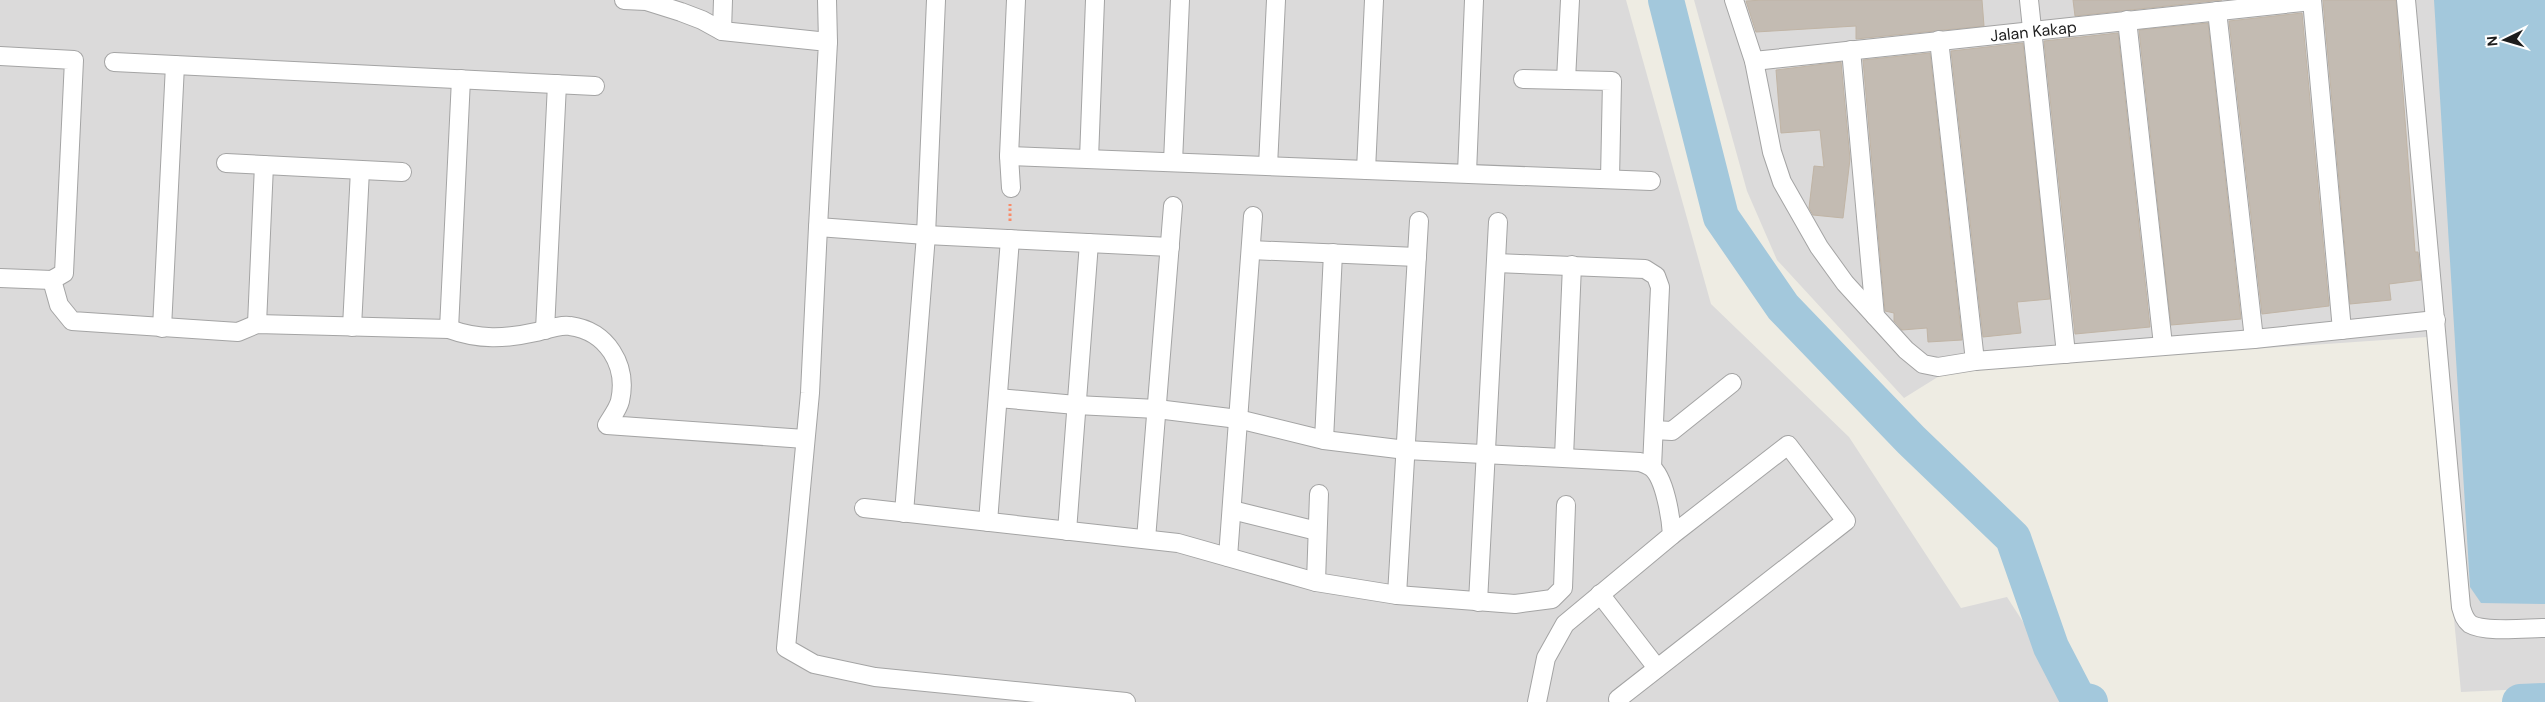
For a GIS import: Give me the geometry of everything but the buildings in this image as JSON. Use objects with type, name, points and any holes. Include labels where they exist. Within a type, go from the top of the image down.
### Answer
[{"type":"street","points":[[624,0],[646,0],[702,20],[722,31],[828,42]]},
{"type":"street","points":[[722,31],[723,0]]},
{"type":"street","points":[[828,0],[828,42],[805,439],[786,648],[814,664],[875,677],[1126,702]]},
{"type":"street","points":[[904,513],[926,235],[936,0]]},
{"type":"street","points":[[1011,188],[1009,156],[1016,0]]},
{"type":"street","points":[[1088,159],[1095,0]]},
{"type":"street","points":[[1173,162],[1180,0]]},
{"type":"street","points":[[1268,166],[1276,0]]},
{"type":"street","points":[[1366,170],[1374,0]]},
{"type":"street","points":[[1467,173],[1474,0]]},
{"type":"street","points":[[1566,80],[1570,0]]},
{"type":"street","points":[[1734,0],[1754,61],[1772,152],[1782,182],[1819,247],[1845,283],[1906,350],[1923,364],[1938,368],[1975,361],[2254,339],[2436,320]]},
{"type":"street","points":[[2029,0],[2066,354]]},
{"type":"street","points":[[2312,0],[2342,330]]},
{"type":"street","name":"Jalan Kakap","points":[[1754,61],[2312,0]]},
{"type":"street","points":[[2406,0],[2464,617],[2471,624],[2482,628],[2545,628]]},
{"type":"street","points":[[2217,11],[2254,339]]},
{"type":"street","points":[[2127,20],[2163,345]]},
{"type":"street","points":[[1938,40],[1975,361]]},
{"type":"street","points":[[1851,50],[1875,316]]},
{"type":"street","points":[[0,56],[74,60],[64,273],[52,280],[0,278]]},
{"type":"street","points":[[114,62],[595,86]]},
{"type":"street","points":[[162,328],[175,65]]},
{"type":"street","points":[[449,329],[461,79]]},
{"type":"street","points":[[1522,79],[1612,81],[1610,179]]},
{"type":"street","points":[[545,330],[557,84]]},
{"type":"street","points":[[1009,156],[1651,181]]},
{"type":"street","points":[[226,163],[402,172]]},
{"type":"street","points":[[257,324],[264,165]]},
{"type":"street","points":[[352,327],[360,170]]},
{"type":"street","points":[[1146,539],[1173,206]]},
{"type":"street","points":[[1228,556],[1254,216]]},
{"type":"street","points":[[1397,595],[1419,221]]},
{"type":"street","points":[[1478,602],[1498,222]]},
{"type":"street","points":[[818,227],[926,235],[1170,247]]},
{"type":"street","points":[[988,522],[1010,239]]},
{"type":"street","points":[[1066,530],[1089,243]]},
{"type":"street","points":[[1251,250],[1417,257]]},
{"type":"street","points":[[1324,440],[1333,253]]},
{"type":"street","points":[[1496,263],[1646,269],[1656,276],[1660,287],[1652,467]]},
{"type":"street","points":[[1564,458],[1572,265]]},
{"type":"street","points":[[52,280],[59,305],[72,321],[238,332],[257,324],[449,329],[465,335],[487,339],[516,336],[568,325],[598,336],[615,353],[622,376],[620,402],[607,425],[805,439]]},
{"type":"street","points":[[1654,430],[1672,431],[1732,383]]},
{"type":"street","points":[[998,398],[1076,405],[1157,409],[1238,419],[1324,440],[1406,450],[1486,452],[1640,462],[1652,467],[1660,478],[1671,518],[1672,536]]},
{"type":"street","points":[[1537,702],[1546,658],[1565,624],[1672,536],[1788,445],[1846,521],[1618,699]]},
{"type":"street","points":[[1316,582],[1319,494]]},
{"type":"street","points":[[864,508],[1178,543],[1316,582],[1397,595],[1514,604],[1552,598],[1563,588],[1566,505]]},
{"type":"street","points":[[1232,510],[1317,531]]},
{"type":"street","points":[[1600,594],[1657,668]]},
{"type":"path","points":[[1010,239],[1011,188]]},
{"type":"shaded area","points":[[0,0],[1626,0],[1711,304],[1849,437],[1961,608],[2007,597],[2065,687],[2097,702],[0,702]]},
{"type":"shaded area","points":[[1694,0],[2545,0],[2545,688],[2461,692],[2427,337],[1949,370],[1904,398],[1777,260],[1747,191]]},
{"type":"water","points":[[2434,0],[2545,0],[2545,604],[2481,603],[2470,587]]},
{"type":"waterway","points":[[1666,0],[1721,217],[1783,307],[1911,440],[2013,538],[2051,647],[2078,699],[2090,702]]},
{"type":"waterway","points":[[2520,702],[2545,701]]}]
